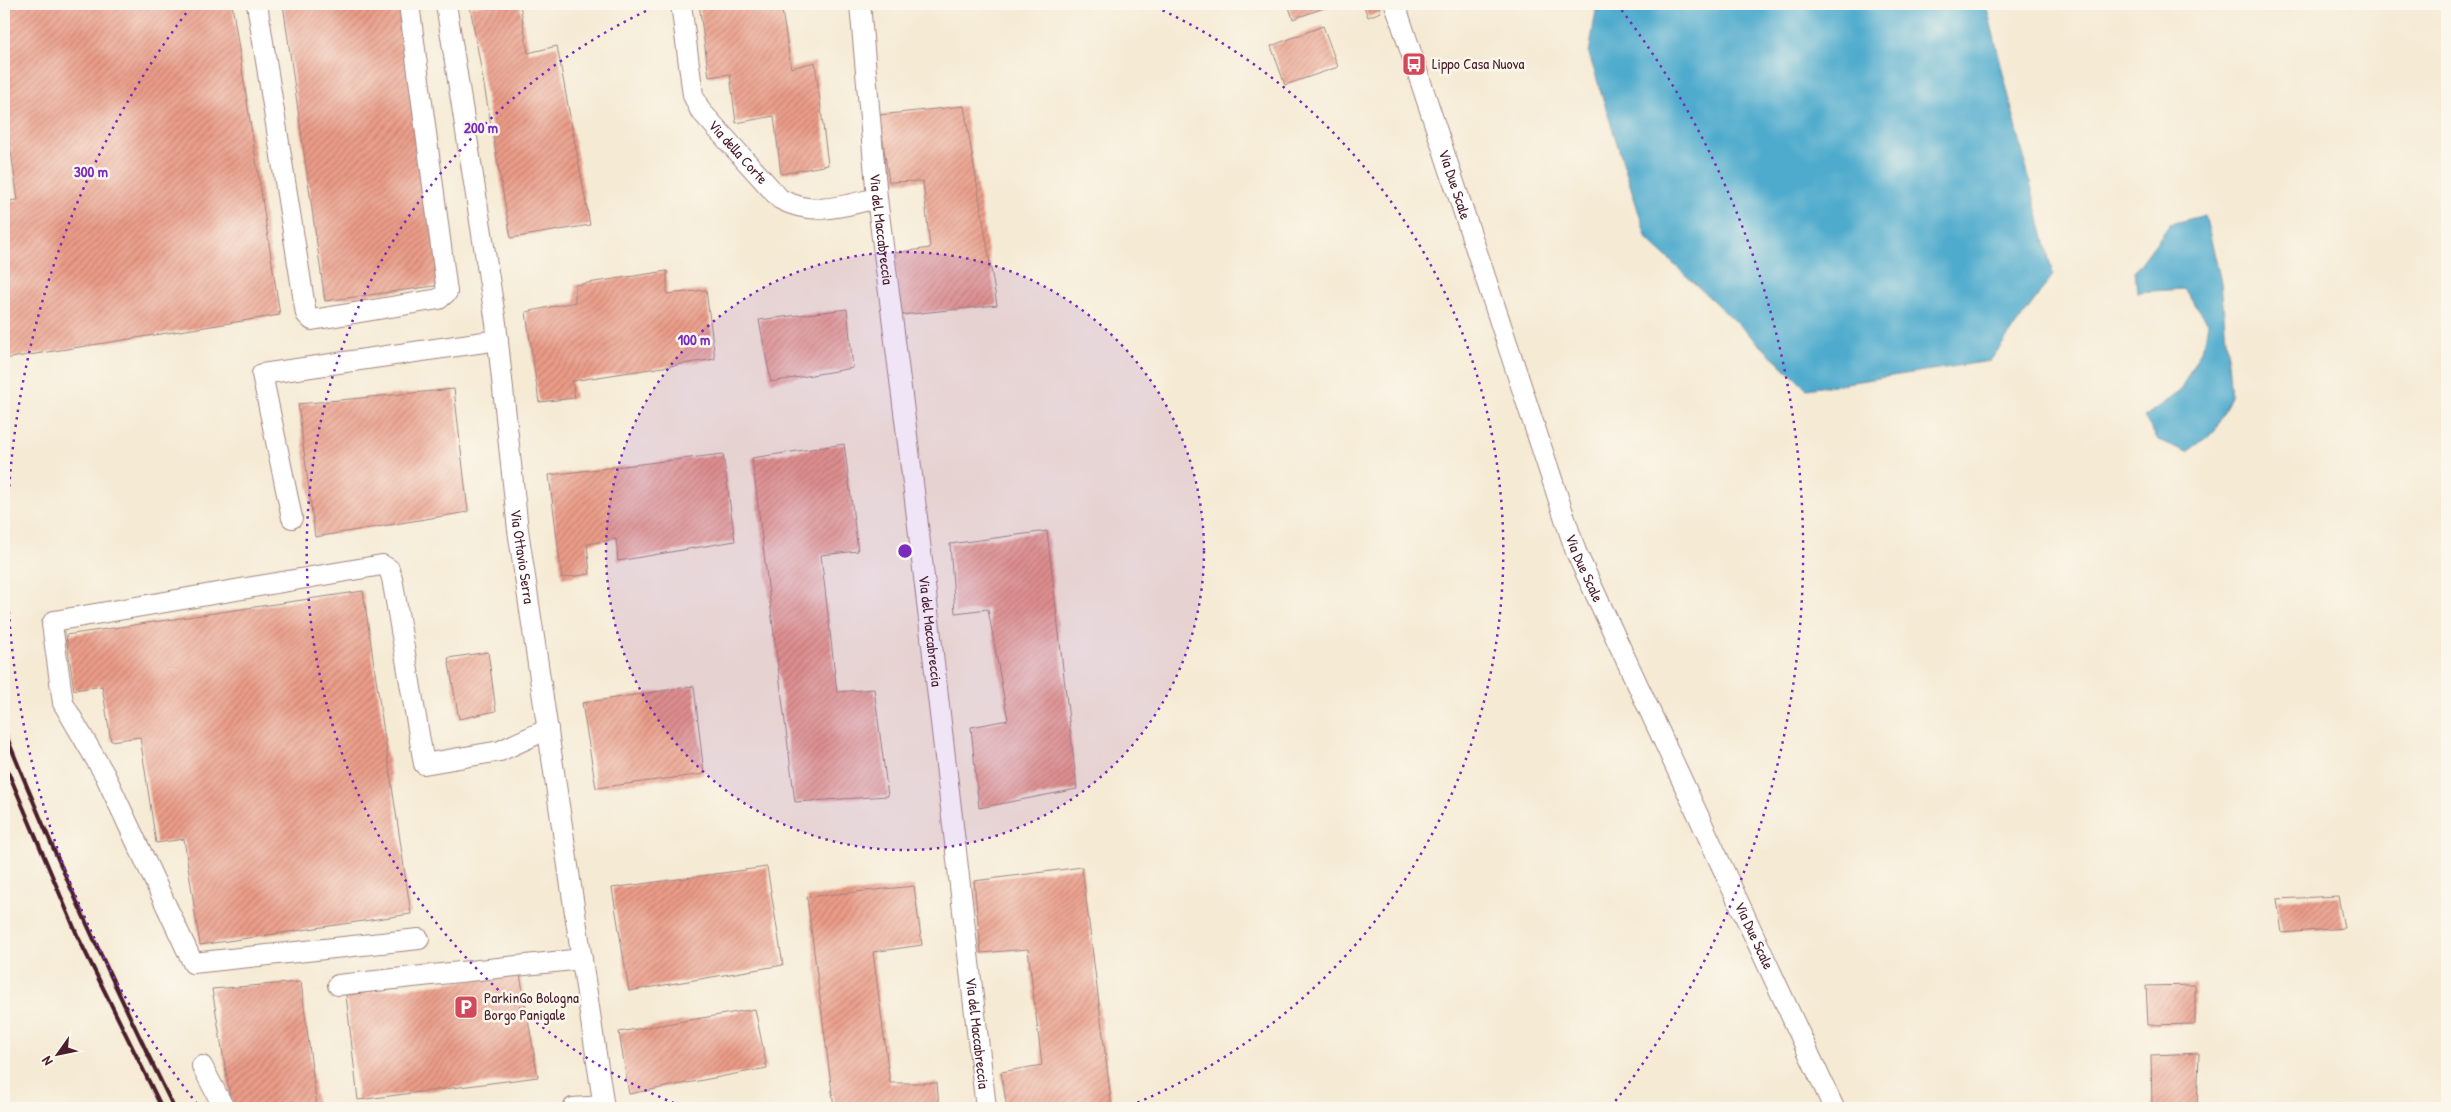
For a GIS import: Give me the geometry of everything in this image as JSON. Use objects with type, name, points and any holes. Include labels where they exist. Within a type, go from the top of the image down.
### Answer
[{"type":"street","points":[[257,4],[306,314],[312,320],[439,299],[447,292],[409,4]]},
{"type":"street","name":"Via Ottavio Serra","points":[[446,4],[498,340],[518,530],[604,1107]]},
{"type":"street","name":"Via della Corte","points":[[681,4],[693,95],[700,110],[780,199],[794,207],[822,210],[877,198]]},
{"type":"street","name":"Via del Maccabreccia","points":[[860,4],[877,198],[914,493],[986,1108]]},
{"type":"street","name":"Via Due Scale","points":[[1395,4],[1576,552],[1834,1108]]},
{"type":"street","points":[[292,518],[262,374],[498,340]]},
{"type":"street","points":[[419,939],[193,963],[105,775],[63,703],[52,624],[54,621],[382,564],[388,569],[392,578],[424,764],[500,751],[548,729]]},
{"type":"street","points":[[338,985],[582,959]]},
{"type":"street","points":[[202,1066],[224,1108]]},
{"type":"street","points":[[573,1108],[604,1107]]},
{"type":"water","points":[[1597,4],[1986,4],[2053,275],[1990,361],[1807,389],[1647,239],[1589,54]]},
{"type":"water","points":[[2205,215],[2221,282],[2231,396],[2215,431],[2187,452],[2158,440],[2144,417],[2180,391],[2205,342],[2208,322],[2184,289],[2137,292],[2135,271],[2170,224]]},
{"type":"building","points":[[4,4],[232,4],[280,315],[4,359],[4,201],[18,200],[4,103]]},
{"type":"building","points":[[283,4],[401,4],[441,285],[325,301]]},
{"type":"building","points":[[520,4],[528,53],[557,46],[590,225],[511,238],[470,6]]},
{"type":"building","points":[[699,4],[781,4],[791,68],[815,62],[828,165],[781,174],[774,116],[736,123],[730,74],[709,77]]},
{"type":"building","points":[[1288,4],[1335,4],[1293,19]]},
{"type":"building","points":[[1363,4],[1378,4],[1381,12],[1368,17]]},
{"type":"building","points":[[1323,26],[1338,67],[1285,85],[1271,46]]},
{"type":"building","points":[[964,106],[997,305],[901,315],[894,253],[930,248],[923,181],[889,182],[879,115]]},
{"type":"building","points":[[667,271],[667,294],[706,290],[715,359],[572,381],[575,398],[539,402],[526,312],[575,302],[575,285]]},
{"type":"building","points":[[847,309],[853,368],[771,382],[759,320]]},
{"type":"building","points":[[454,389],[468,512],[315,537],[298,404]]},
{"type":"building","points":[[844,444],[858,551],[821,555],[837,692],[874,689],[888,796],[795,802],[752,458]]},
{"type":"building","points":[[723,454],[735,541],[618,561],[616,539],[587,544],[590,574],[562,578],[549,475]]},
{"type":"building","points":[[1047,531],[1077,789],[979,808],[971,727],[1008,720],[988,609],[955,613],[950,544]]},
{"type":"building","points":[[363,591],[411,914],[200,945],[184,839],[156,843],[140,737],[111,741],[102,686],[74,690],[66,635]]},
{"type":"building","points":[[488,652],[496,711],[459,719],[448,658]]},
{"type":"building","points":[[694,686],[704,774],[596,788],[582,703]]},
{"type":"building","points":[[767,867],[783,965],[629,991],[612,888]]},
{"type":"building","points":[[1082,867],[1112,1108],[1007,1108],[1001,1072],[1042,1065],[1028,949],[981,953],[974,881]]},
{"type":"building","points":[[914,886],[922,945],[873,952],[890,1083],[937,1083],[939,1108],[834,1108],[807,897]]},
{"type":"building","points":[[2338,896],[2344,928],[2282,933],[2277,899]]},
{"type":"building","points":[[520,974],[538,1077],[358,1100],[346,995]]},
{"type":"building","points":[[301,982],[317,1108],[232,1108],[212,989]]},
{"type":"building","points":[[2195,985],[2195,1024],[2148,1025],[2146,986]]},
{"type":"building","points":[[755,1009],[767,1068],[629,1094],[619,1032]]},
{"type":"building","points":[[2199,1053],[2197,1108],[2152,1108],[2151,1055]]},
{"type":"railway","points":[[4,730],[85,920],[174,1108]]},
{"type":"railway","points":[[4,762],[78,937],[162,1108]]},
{"type":"place","name":"Lippo Casa Nuova","points":[[1414,64]]},
{"type":"place","name":"ParkinGo Bologna Borgo Panigale","points":[[466,1007]]}]
